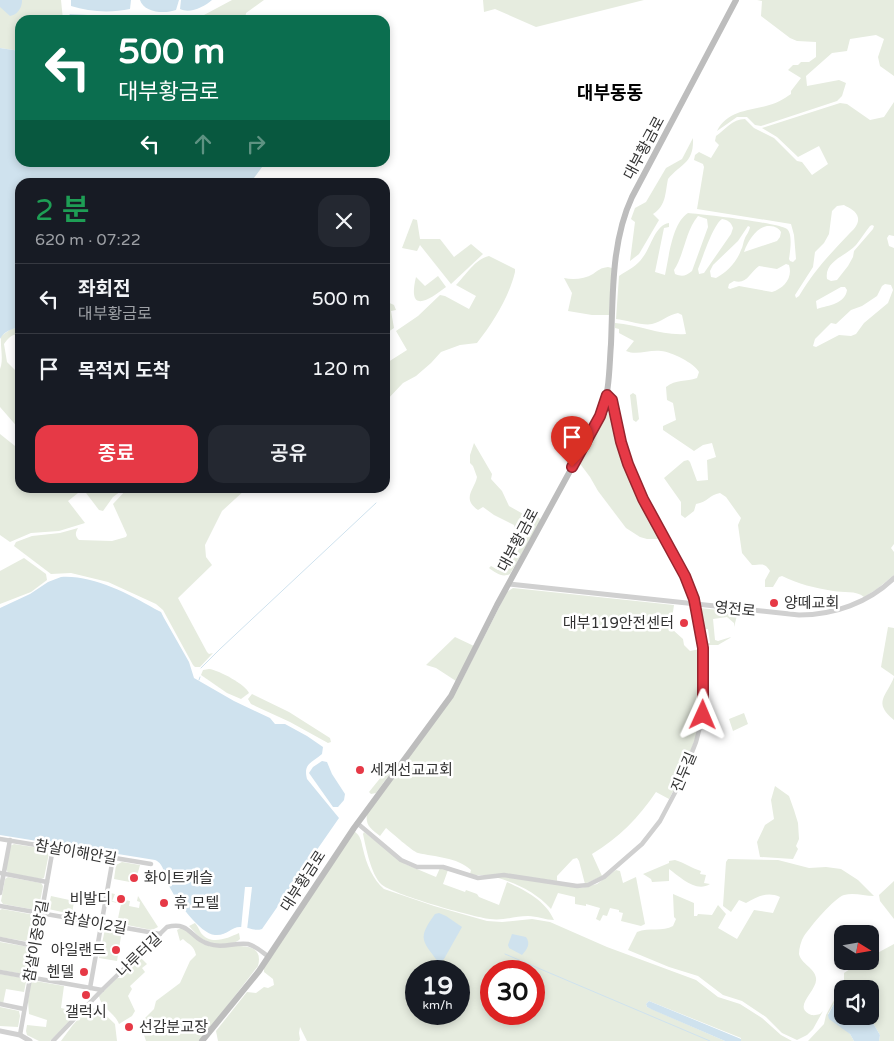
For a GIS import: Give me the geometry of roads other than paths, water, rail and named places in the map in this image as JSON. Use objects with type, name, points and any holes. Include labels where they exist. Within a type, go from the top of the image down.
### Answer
[{"type":"main road","name":"대부황금로","points":[[202,1041],[241,995],[357,823],[451,696],[508,584],[600,416],[607,395],[616,255],[623,219],[632,197],[736,0]]},
{"type":"street","name":"진두길","points":[[357,823],[401,860],[417,867],[443,867],[478,878],[504,875],[577,886],[588,885],[604,878],[642,844],[660,822],[679,785],[696,742],[703,715],[703,648],[696,605],[685,576],[633,476],[621,442],[612,400],[607,395]]},
{"type":"street","name":"영전로","points":[[508,584],[790,615],[814,615],[840,610],[859,602],[882,589],[894,578]]},
{"type":"street","name":"참살이해안길","points":[[0,839],[151,864]]},
{"type":"street","points":[[0,893],[2,874],[10,840]]},
{"type":"street","name":"참살이중앙길","points":[[20,1035],[53,848]]},
{"type":"street","points":[[90,988],[113,858]]},
{"type":"street","points":[[2,874],[47,882]]},
{"type":"street","name":"참살이2길","points":[[0,906],[160,934]]},
{"type":"street","name":"나루터길","points":[[53,1041],[167,927],[181,926],[187,928],[202,942],[212,946],[249,944],[268,957]]},
{"type":"street","points":[[0,939],[35,946]]},
{"type":"street","points":[[0,972],[102,990]]},
{"type":"street","points":[[0,1004],[24,1010]]},
{"type":"street","points":[[0,1031],[20,1035],[30,1041]]},
{"type":"water","points":[[0,0],[22,0],[22,4],[17,13],[10,16],[0,7]]},
{"type":"water","points":[[71,0],[131,0],[130,9],[93,11],[71,6]]},
{"type":"water","points":[[140,0],[179,0],[176,10],[161,12],[146,8]]},
{"type":"water","points":[[181,0],[212,0],[201,7],[188,11],[180,9]]},
{"type":"water","points":[[0,48],[15,50],[15,167],[262,167],[254,178],[15,178],[15,329],[6,332],[0,339]]},
{"type":"water","points":[[61,577],[85,579],[110,586],[161,612],[189,662],[194,678],[234,701],[270,718],[275,724],[285,724],[323,747],[322,754],[307,766],[307,779],[339,818],[262,929],[256,930],[240,927],[215,935],[202,929],[177,899],[167,882],[161,864],[155,860],[0,835],[0,608]]},
{"type":"water","points":[[322,761],[327,762],[332,774],[345,794],[344,800],[338,807],[333,807],[309,773],[313,767]]},
{"type":"water","points":[[439,913],[446,916],[462,927],[443,960],[437,960],[424,939],[429,922],[435,914]]},
{"type":"water","points":[[512,934],[526,937],[528,946],[522,955],[509,948],[508,945]]},
{"type":"water","points":[[649,1001],[741,1039],[741,1041],[725,1041],[653,1010],[647,1007],[646,1004]]},
{"type":"water","points":[[834,1004],[834,1023],[829,1019],[828,1015]]},
{"type":"water","points":[[837,1025],[874,1025],[880,1035],[879,1041],[854,1041],[850,1034]]},
{"type":"waterway","points":[[201,668],[376,503]]},
{"type":"waterway","points":[[505,954],[710,1041]]},
{"type":"place","name":"양떼교회","points":[[774,603]]},
{"type":"place","name":"대부119안전센터","points":[[684,623]]},
{"type":"place","name":"세계선교교회","points":[[360,770]]},
{"type":"place","name":"화이트캐슬","points":[[134,878]]},
{"type":"place","name":"비발디","points":[[121,899]]},
{"type":"place","name":"휴 모텔","points":[[164,903]]},
{"type":"place","name":"아일랜드","points":[[116,950]]},
{"type":"place","name":"헨델","points":[[84,972]]},
{"type":"place","name":"갤럭시","points":[[86,995]]},
{"type":"place","name":"선감분교장","points":[[129,1027]]},
{"type":"district","name":"대부동동","points":[[610,93]]}]
